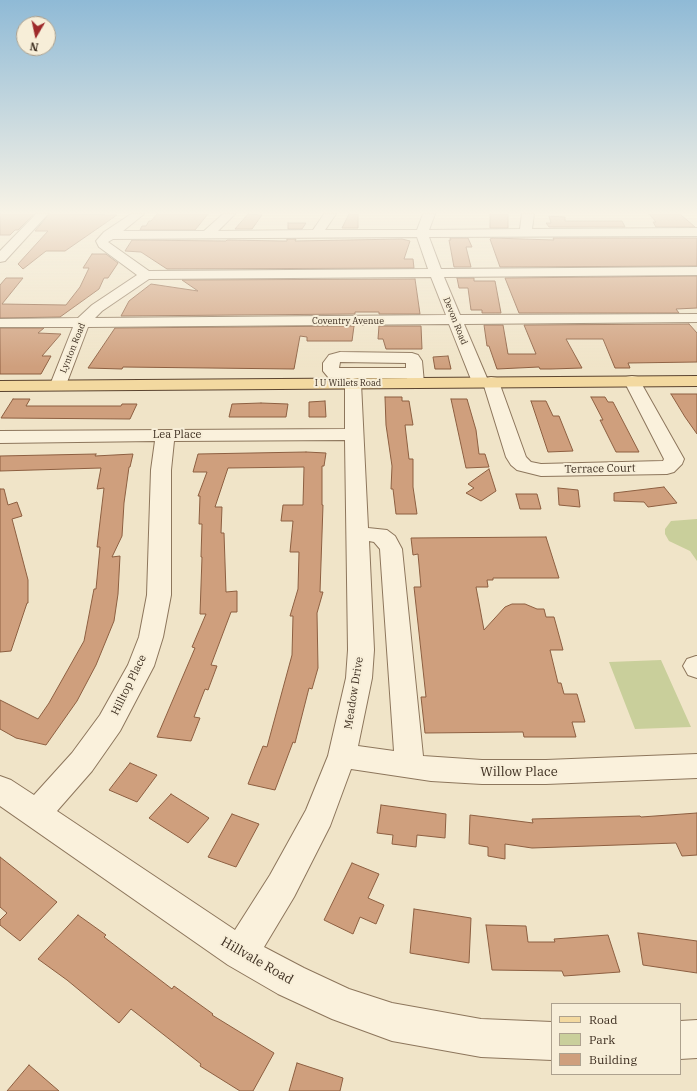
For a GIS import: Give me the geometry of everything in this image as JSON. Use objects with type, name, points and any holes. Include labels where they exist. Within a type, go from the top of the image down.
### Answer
[{"type":"main road","name":"I U Willets Road","points":[[0,386],[353,383],[416,378],[486,382],[697,381]]},
{"type":"street","points":[[132,265],[146,275],[697,271]]},
{"type":"street","name":"Devon Road","points":[[432,265],[455,320],[486,382]]},
{"type":"street","name":"Lynton Road","points":[[58,385],[82,322],[97,308],[146,275]]},
{"type":"street","name":"Coventry Avenue","points":[[0,323],[697,318]]},
{"type":"street","name":"Terrace Court","points":[[486,382],[518,461],[524,466],[541,470],[667,468],[672,464],[674,459],[632,381]]},
{"type":"street","name":"Meadow Drive","points":[[240,953],[282,886],[319,816],[342,756],[359,678],[361,650],[353,383]]},
{"type":"street","name":"Lea Place","points":[[0,437],[354,434]]},
{"type":"street","name":"Hilltop Place","points":[[36,814],[82,762],[110,723],[141,666],[151,637],[159,595],[161,470],[165,436]]},
{"type":"street","points":[[357,534],[379,535],[387,541],[391,549],[410,766]]},
{"type":"street","name":"Willow Place","points":[[342,756],[410,766],[482,772],[538,772],[697,766]]},
{"type":"street","name":"Hillvale Road","points":[[0,789],[240,953],[291,981],[345,1006],[392,1022],[481,1038],[551,1041]]},
{"type":"street","points":[[681,1040],[697,1040]]},
{"type":"green space","points":[[697,519],[697,561],[690,551],[669,541],[665,534],[665,529],[671,521]]},
{"type":"green space","points":[[661,660],[691,727],[635,729],[609,662]]},
{"type":"building","points":[[19,265],[28,265],[23,269]]},
{"type":"building","points":[[85,265],[117,265],[108,278],[104,278],[99,289],[60,317],[0,318],[0,285],[6,278],[23,278],[2,304],[66,305],[80,287],[89,268],[83,268]]},
{"type":"building","points":[[161,265],[414,265],[414,268],[167,269]]},
{"type":"building","points":[[454,265],[470,265],[471,267],[454,267]]},
{"type":"building","points":[[499,265],[697,265],[697,266],[500,267]]},
{"type":"building","points":[[697,276],[697,308],[676,309],[679,313],[519,313],[505,278]]},
{"type":"building","points":[[457,278],[474,278],[474,281],[495,281],[501,313],[482,313],[482,310],[471,310],[468,288],[459,288]]},
{"type":"building","points":[[415,279],[420,314],[379,314],[379,312],[355,312],[355,314],[121,316],[129,301],[151,284],[198,291],[182,280]]},
{"type":"building","points":[[689,324],[697,333],[697,362],[628,363],[630,368],[615,368],[603,339],[566,339],[582,368],[551,369],[540,369],[539,367],[497,369],[489,346],[487,346],[484,325],[503,325],[508,354],[536,354],[524,325]]},
{"type":"building","points":[[354,326],[352,341],[307,341],[307,337],[300,336],[294,369],[88,368],[115,328]]},
{"type":"building","points":[[379,326],[421,326],[422,349],[386,349],[383,339],[378,339]]},
{"type":"building","points":[[0,328],[44,328],[38,333],[61,334],[42,356],[51,356],[41,374],[0,374]]},
{"type":"building","points":[[448,356],[451,369],[435,369],[433,357]]},
{"type":"building","points":[[671,394],[697,394],[697,434],[685,417]]},
{"type":"building","points":[[385,397],[402,397],[402,401],[409,401],[413,425],[405,425],[409,459],[413,459],[413,487],[417,514],[396,514],[393,489],[391,489],[392,466],[386,425]]},
{"type":"building","points":[[591,397],[605,397],[608,402],[613,402],[639,452],[616,452],[600,420],[603,420]]},
{"type":"building","points":[[13,399],[30,399],[26,406],[121,406],[122,404],[137,404],[130,419],[1,418]]},
{"type":"building","points":[[451,399],[467,399],[476,430],[479,454],[485,454],[489,467],[466,468]]},
{"type":"building","points":[[325,401],[326,417],[309,417],[309,402]]},
{"type":"building","points":[[531,401],[546,401],[553,416],[559,416],[573,451],[548,452]]},
{"type":"building","points":[[232,404],[288,404],[286,417],[229,417]]},
{"type":"building","points":[[326,453],[324,466],[322,466],[323,505],[320,592],[323,592],[317,613],[318,668],[312,689],[309,688],[295,743],[293,742],[275,790],[248,784],[263,746],[267,747],[292,655],[293,616],[290,616],[298,589],[299,552],[290,552],[293,521],[281,521],[283,505],[303,505],[304,467],[228,468],[215,507],[222,507],[221,533],[224,533],[226,592],[237,591],[237,612],[231,612],[211,665],[217,666],[208,690],[205,689],[194,717],[200,718],[191,741],[157,737],[195,648],[192,647],[206,614],[200,614],[202,524],[199,524],[200,496],[198,496],[207,472],[193,472],[198,454]]},
{"type":"building","points":[[96,454],[95,456],[133,454],[129,467],[124,503],[122,536],[112,557],[120,556],[118,594],[114,621],[96,665],[77,701],[46,745],[16,738],[0,729],[0,700],[38,719],[49,703],[84,641],[94,589],[96,589],[100,547],[97,547],[104,488],[97,489],[101,468],[0,471],[0,456]]},
{"type":"building","points":[[489,469],[496,491],[481,501],[466,493],[474,488],[468,484]]},
{"type":"building","points":[[664,487],[677,503],[648,507],[644,502],[614,501],[614,493]]},
{"type":"building","points":[[558,488],[578,490],[580,507],[559,505]]},
{"type":"building","points":[[0,489],[4,489],[8,505],[17,502],[22,516],[12,519],[28,580],[28,603],[11,651],[0,652]]},
{"type":"building","points":[[516,494],[537,494],[541,509],[520,509]]},
{"type":"building","points":[[546,537],[559,578],[493,578],[493,580],[487,580],[488,587],[476,587],[484,630],[505,607],[512,604],[525,604],[537,609],[544,609],[546,617],[554,617],[563,650],[550,650],[558,683],[561,683],[564,694],[577,694],[585,722],[572,722],[576,737],[524,737],[523,732],[425,733],[421,697],[426,697],[414,587],[421,587],[418,554],[413,555],[411,538]]},
{"type":"building","points":[[130,763],[157,775],[137,802],[109,790]]},
{"type":"building","points":[[171,794],[209,818],[188,843],[149,818]]},
{"type":"building","points":[[381,805],[446,814],[445,838],[417,835],[416,847],[392,844],[393,835],[377,833]]},
{"type":"building","points":[[697,813],[697,855],[682,856],[676,843],[532,848],[505,844],[505,859],[488,856],[488,847],[469,844],[470,815],[533,823],[532,819],[641,817]]},
{"type":"building","points":[[232,814],[259,824],[236,867],[208,857]]},
{"type":"building","points":[[0,857],[57,902],[20,941],[0,925],[0,920],[7,913],[0,907]]},
{"type":"building","points":[[352,863],[379,874],[368,898],[384,905],[376,924],[360,917],[353,934],[324,920]]},
{"type":"building","points":[[414,909],[471,918],[469,963],[410,953]]},
{"type":"building","points":[[78,915],[106,935],[104,937],[172,989],[174,986],[213,1014],[212,1015],[274,1053],[253,1091],[240,1091],[200,1066],[201,1064],[131,1009],[119,1023],[67,980],[38,959]]},
{"type":"building","points":[[486,925],[526,926],[528,942],[555,942],[554,939],[608,935],[620,972],[564,976],[562,971],[492,970]]},
{"type":"building","points":[[638,933],[697,941],[697,973],[643,965]]},
{"type":"building","points":[[297,1063],[343,1078],[340,1091],[289,1091]]},
{"type":"building","points":[[29,1065],[59,1091],[7,1091]]}]
